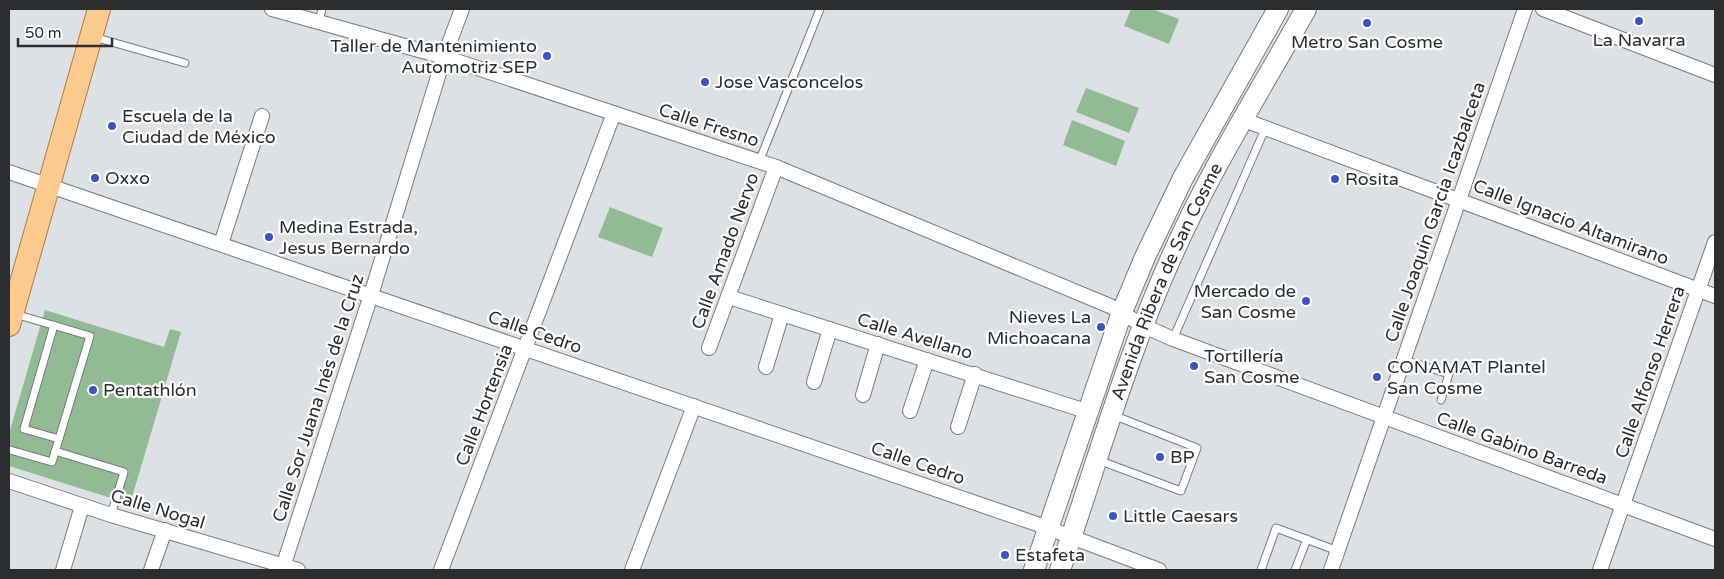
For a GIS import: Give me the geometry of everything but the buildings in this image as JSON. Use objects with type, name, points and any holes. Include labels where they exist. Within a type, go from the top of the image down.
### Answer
[{"type":"main road","points":[[10,319],[99,9]]},
{"type":"main road","name":"Avenida Ribera de San Cosme","points":[[1034,570],[1090,412],[1122,312],[1161,220],[1182,178],[1278,9]]},
{"type":"main road","name":"Avenida Ribera de San Cosme","points":[[1060,570],[1144,326],[1184,228],[1306,9]]},
{"type":"street","name":"Calle Fresno","points":[[272,9],[320,15],[776,167],[1122,312]]},
{"type":"street","name":"Calle Sor Juana Inés de la Cruz","points":[[282,568],[372,295],[444,57],[462,9]]},
{"type":"street","name":"Calle Joaquín García Icazbalceta","points":[[1331,570],[1525,9]]},
{"type":"street","points":[[1543,9],[1715,75]]},
{"type":"street","name":"Calle Hortensia","points":[[442,570],[614,113]]},
{"type":"street","points":[[221,244],[262,116]]},
{"type":"street","name":"Calle Ignacio Altamirano","points":[[1244,120],[1715,296]]},
{"type":"street","name":"Calle Amado Nervo","points":[[709,348],[776,167]]},
{"type":"street","name":"Calle Cedro","points":[[9,172],[1048,528],[1159,570]]},
{"type":"street","name":"Calle Alfonso Herrera","points":[[1600,570],[1715,242]]},
{"type":"street","name":"Calle Avellano","points":[[728,297],[1090,412]]},
{"type":"street","name":"Calle Gabino Barreda","points":[[1122,312],[1144,326],[1172,339],[1715,539]]},
{"type":"street","points":[[766,367],[782,314]]},
{"type":"street","points":[[814,382],[830,329]]},
{"type":"street","points":[[863,395],[878,344]]},
{"type":"street","points":[[910,411],[927,360]]},
{"type":"street","points":[[958,427],[975,374]]},
{"type":"street","points":[[632,570],[694,406]]},
{"type":"street","name":"Calle Nogal","points":[[9,481],[82,506],[165,530],[282,568],[298,570]]},
{"type":"street","points":[[63,570],[82,506]]},
{"type":"street","points":[[151,570],[165,530]]},
{"type":"lane","points":[[759,162],[820,9]]},
{"type":"lane","points":[[91,36],[185,63]]},
{"type":"lane","points":[[1172,339],[1265,129]]},
{"type":"lane","points":[[10,319],[54,325],[90,336],[52,462],[10,450]]},
{"type":"lane","points":[[54,325],[24,429],[59,439]]},
{"type":"lane","points":[[1404,360],[1449,374],[1441,400]]},
{"type":"lane","points":[[1098,460],[1180,491],[1197,448],[1113,415]]},
{"type":"lane","points":[[55,451],[124,472],[111,515]]},
{"type":"lane","points":[[1261,570],[1276,528],[1338,551]]},
{"type":"lane","points":[[1295,570],[1307,539]]},
{"type":"green space","points":[[1131,9],[1152,9],[1179,19],[1169,44],[1124,26]]},
{"type":"green space","points":[[1086,88],[1139,108],[1129,133],[1076,112]]},
{"type":"green space","points":[[1072,120],[1125,141],[1116,166],[1063,145]]},
{"type":"green space","points":[[610,207],[663,228],[652,257],[598,237]]},
{"type":"green space","name":"Pentathlón","points":[[45,310],[164,347],[170,329],[181,332],[130,504],[9,466],[9,434]]},
{"type":"place","name":"La Navarra","points":[[1639,21]]},
{"type":"place","name":"Metro San Cosme","points":[[1367,23]]},
{"type":"place","name":"Taller de Mantenimiento Automotriz SEP","points":[[547,56]]},
{"type":"place","name":"Jose Vasconcelos","points":[[705,82]]},
{"type":"place","name":"Escuela de la Ciudad de México","points":[[112,126]]},
{"type":"place","name":"Oxxo","points":[[95,178]]},
{"type":"place","name":"Rosita","points":[[1335,179]]},
{"type":"place","name":"Medina Estrada, Jesus Bernardo","points":[[269,237]]},
{"type":"place","name":"Mercado de San Cosme","points":[[1306,301]]},
{"type":"place","name":"Nieves La Michoacana","points":[[1101,327]]},
{"type":"place","name":"Tortillería San Cosme","points":[[1194,366]]},
{"type":"place","name":"CONAMAT Plantel San Cosme","points":[[1377,377]]},
{"type":"place","name":"Pentathlón","points":[[93,390]]},
{"type":"place","name":"BP","points":[[1160,457]]},
{"type":"place","name":"Little Caesars","points":[[1113,516]]},
{"type":"place","name":"Estafeta","points":[[1005,555]]}]
